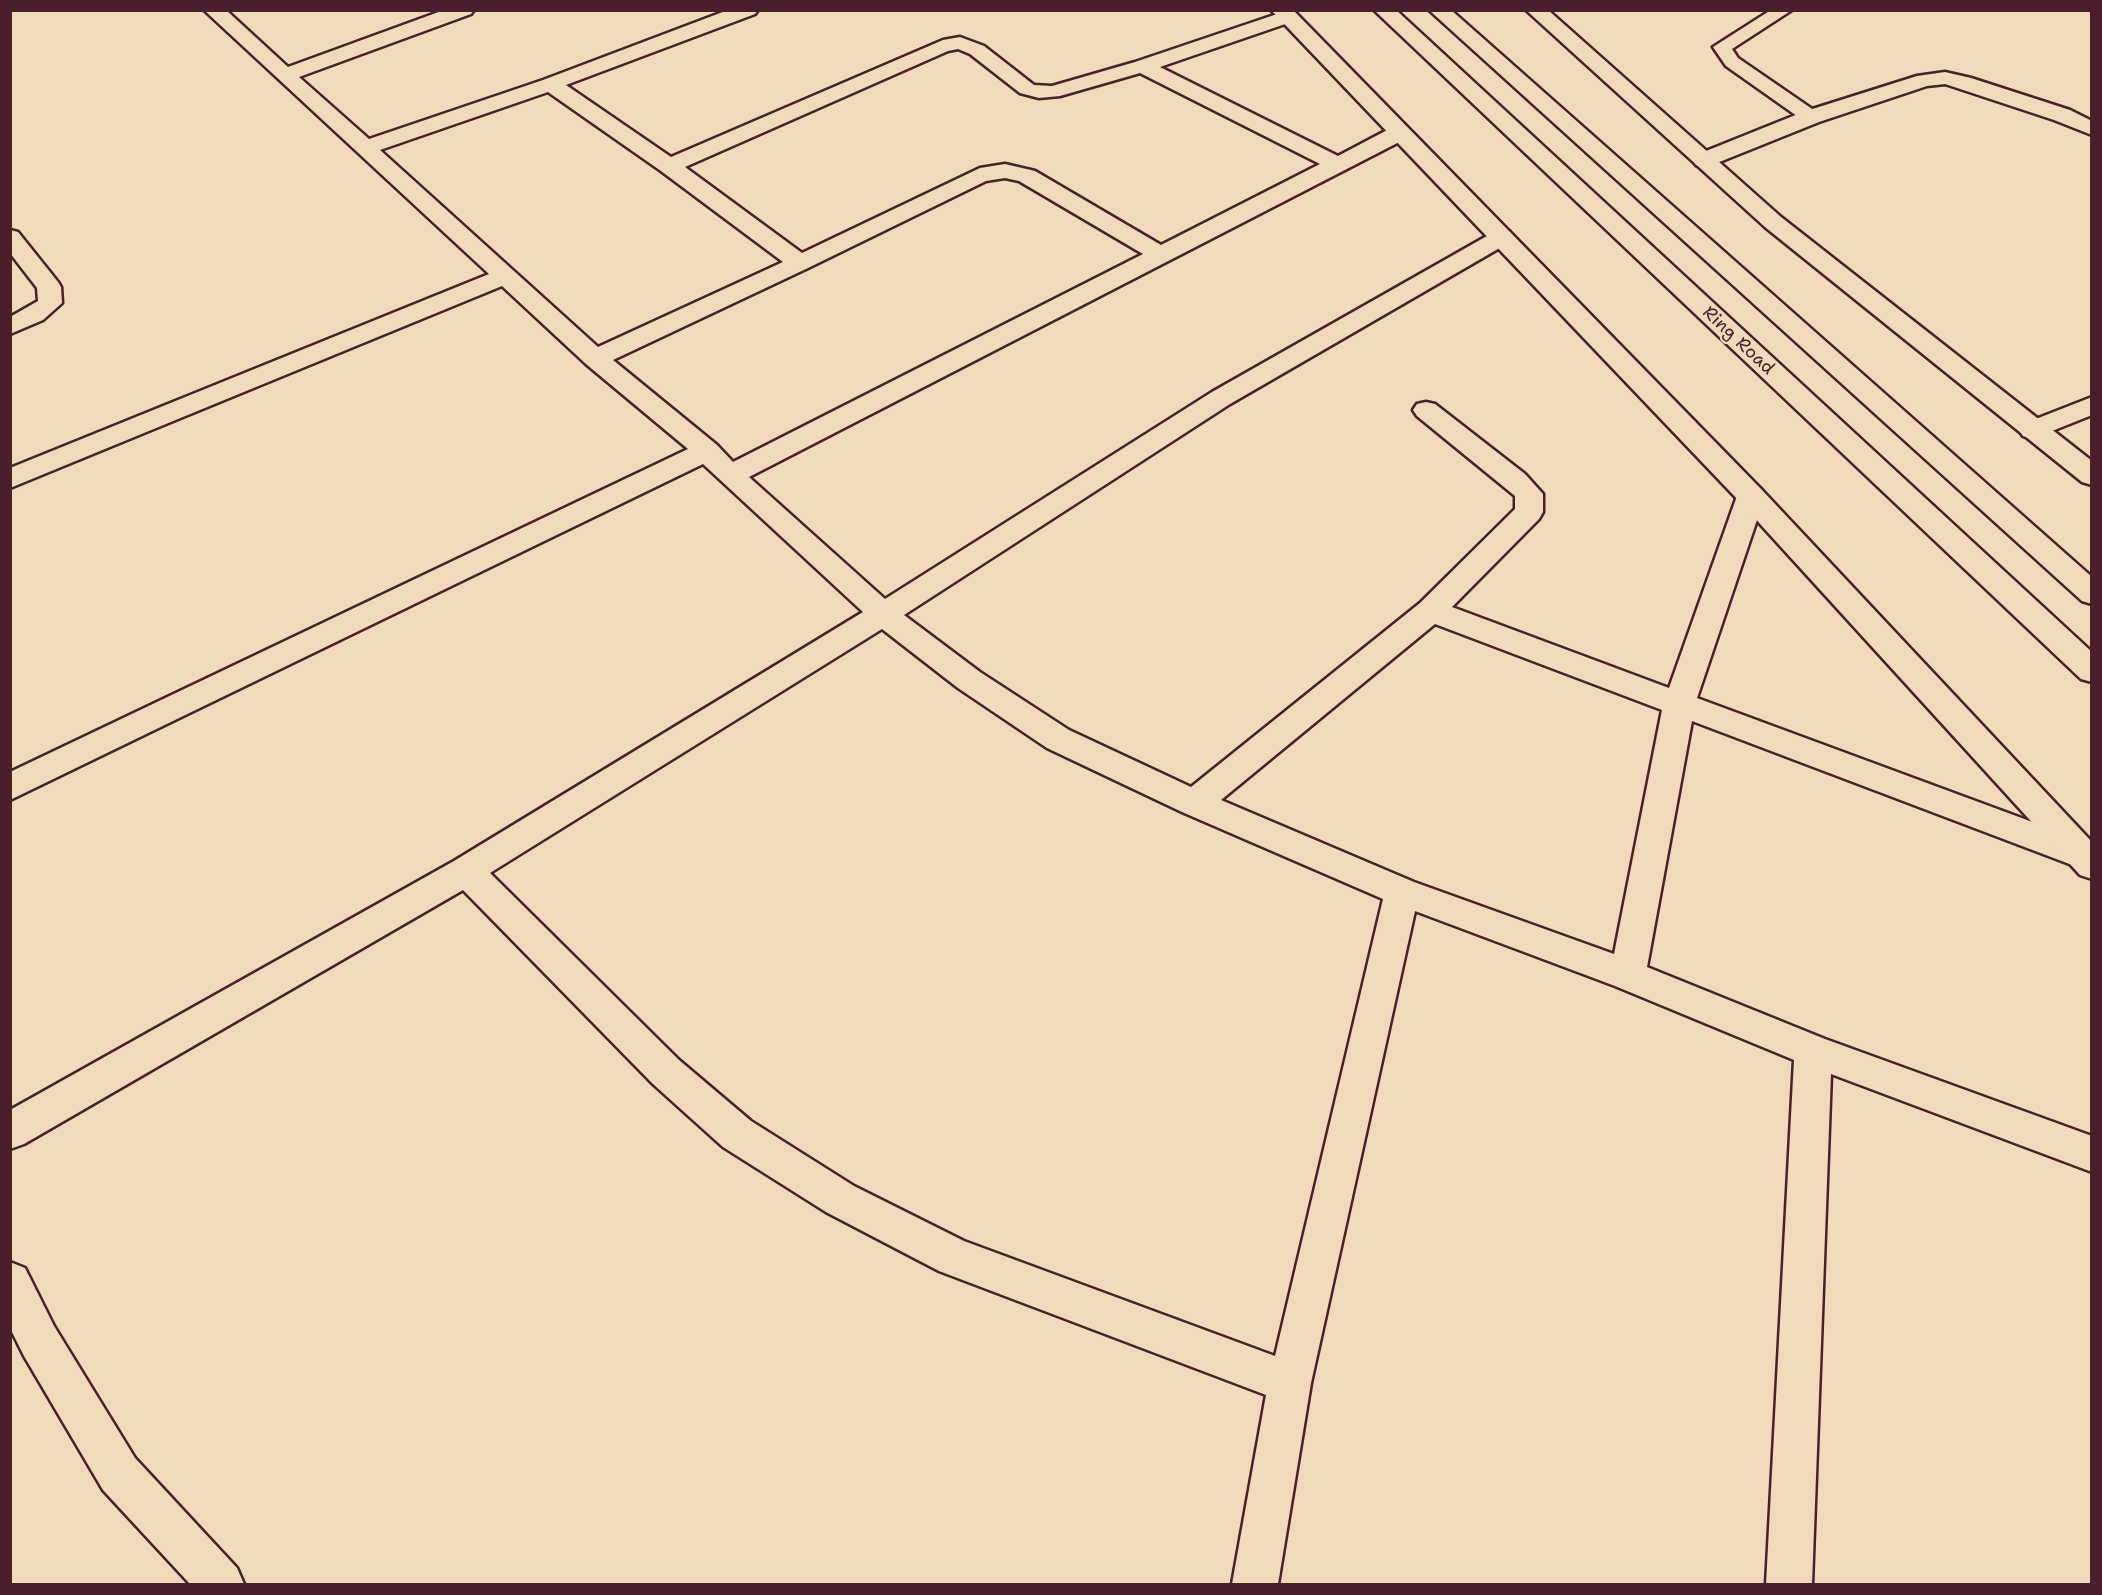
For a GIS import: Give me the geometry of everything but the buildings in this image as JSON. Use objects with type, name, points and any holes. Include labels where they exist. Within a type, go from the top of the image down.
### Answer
[{"type":"main road","points":[[214,10],[595,358],[707,451],[730,475],[883,614],[969,680],[1058,738],[1194,803],[1402,892],[1628,975],[1813,1051],[2091,1154]]},
{"type":"main road","points":[[285,75],[464,10]]},
{"type":"main road","points":[[365,148],[550,84],[748,10]]},
{"type":"main road","name":"Ring Road","points":[[1384,10],[2091,671]]},
{"type":"main road","points":[[1439,10],[2091,594]]},
{"type":"main road","points":[[1536,10],[1773,222],[2091,476]]},
{"type":"main road","points":[[669,166],[943,46],[960,44],[977,50],[1027,89],[1039,93],[1053,92],[1142,66],[1284,14],[1750,496],[2086,860]]},
{"type":"main road","points":[[1142,66],[1337,164]]},
{"type":"main road","points":[[1704,160],[1811,117],[1924,80],[1945,78],[1964,82],[2062,115],[2091,129]]},
{"type":"main road","points":[[550,84],[669,166],[800,263]]},
{"type":"main road","points":[[730,475],[1399,134]]},
{"type":"main road","points":[[595,358],[800,263],[980,175],[1005,171],[1027,177],[1161,255]]},
{"type":"main road","points":[[10,237],[50,287],[50,303],[34,315],[10,327]]},
{"type":"main road","points":[[10,1131],[466,871],[883,614],[1221,399],[1502,237]]},
{"type":"main road","points":[[10,450],[17,477],[505,276]]},
{"type":"main road","points":[[2032,430],[2091,405]]},
{"type":"main road","points":[[1194,803],[1431,611],[1529,512],[1529,494],[1515,480],[1426,410]]},
{"type":"main road","points":[[10,787],[707,451]]},
{"type":"main road","points":[[1628,975],[1679,705],[1750,496]]},
{"type":"main road","points":[[1431,611],[2086,860]]},
{"type":"main road","points":[[466,871],[666,1072],[737,1134],[831,1193],[953,1257],[1290,1383]]},
{"type":"main road","points":[[1255,1584],[1290,1383],[1402,892]]},
{"type":"main road","points":[[1789,1584],[1813,1051]]},
{"type":"main road","points":[[10,1282],[39,1341],[119,1474],[221,1584]]},
{"type":"lane","points":[[1784,10],[1722,47],[1732,62],[1811,117]]}]
